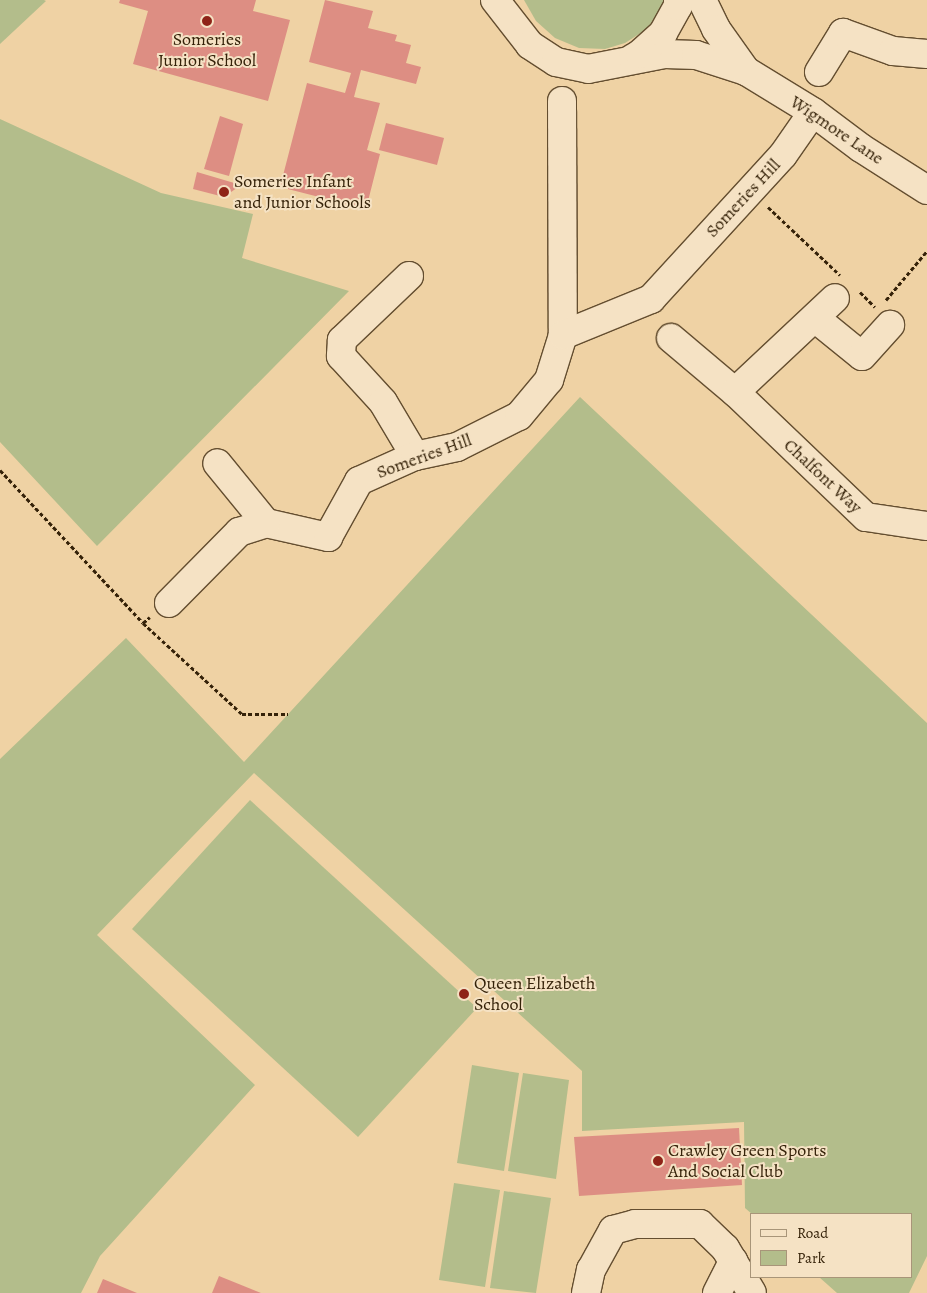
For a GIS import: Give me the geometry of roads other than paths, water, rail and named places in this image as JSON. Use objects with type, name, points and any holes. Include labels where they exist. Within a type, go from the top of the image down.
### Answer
[{"type":"street","name":"Wigmore Lane","points":[[619,64],[640,54],[663,33],[678,6],[678,0]]},
{"type":"street","name":"Wigmore Lane","points":[[702,0],[716,29],[746,71]]},
{"type":"street","name":"Wigmore Lane","points":[[503,6],[530,44],[556,62],[588,69],[665,54],[696,55],[746,71],[813,112],[861,148],[927,190]]},
{"type":"street","points":[[819,72],[843,33],[893,51],[927,54]]},
{"type":"street","name":"Someries Hill","points":[[266,522],[328,537],[359,481],[415,456],[457,447],[519,416],[549,380],[563,335],[562,100]]},
{"type":"street","name":"Someries Hill","points":[[563,335],[651,298],[783,155],[813,112]]},
{"type":"street","points":[[409,276],[342,340],[341,356],[383,402],[415,456]]},
{"type":"street","points":[[735,392],[845,288]]},
{"type":"street","points":[[815,318],[862,356],[884,312]]},
{"type":"street","name":"Chalfont Way","points":[[671,338],[735,392],[866,517],[927,526]]},
{"type":"street","points":[[169,603],[239,532],[266,522],[217,462]]},
{"type":"street","points":[[586,1293],[591,1270],[614,1230],[635,1224],[700,1224],[725,1248],[752,1293]]},
{"type":"street","points":[[717,1293],[733,1261]]},
{"type":"place","name":"Someries Junior School","points":[[207,21]]},
{"type":"place","name":"Someries Infant and Junior Schools","points":[[224,192]]},
{"type":"place","name":"Queen Elizabeth School","points":[[464,994]]},
{"type":"place","name":"Crawley Green Sports And Social Club","points":[[658,1161]]}]
